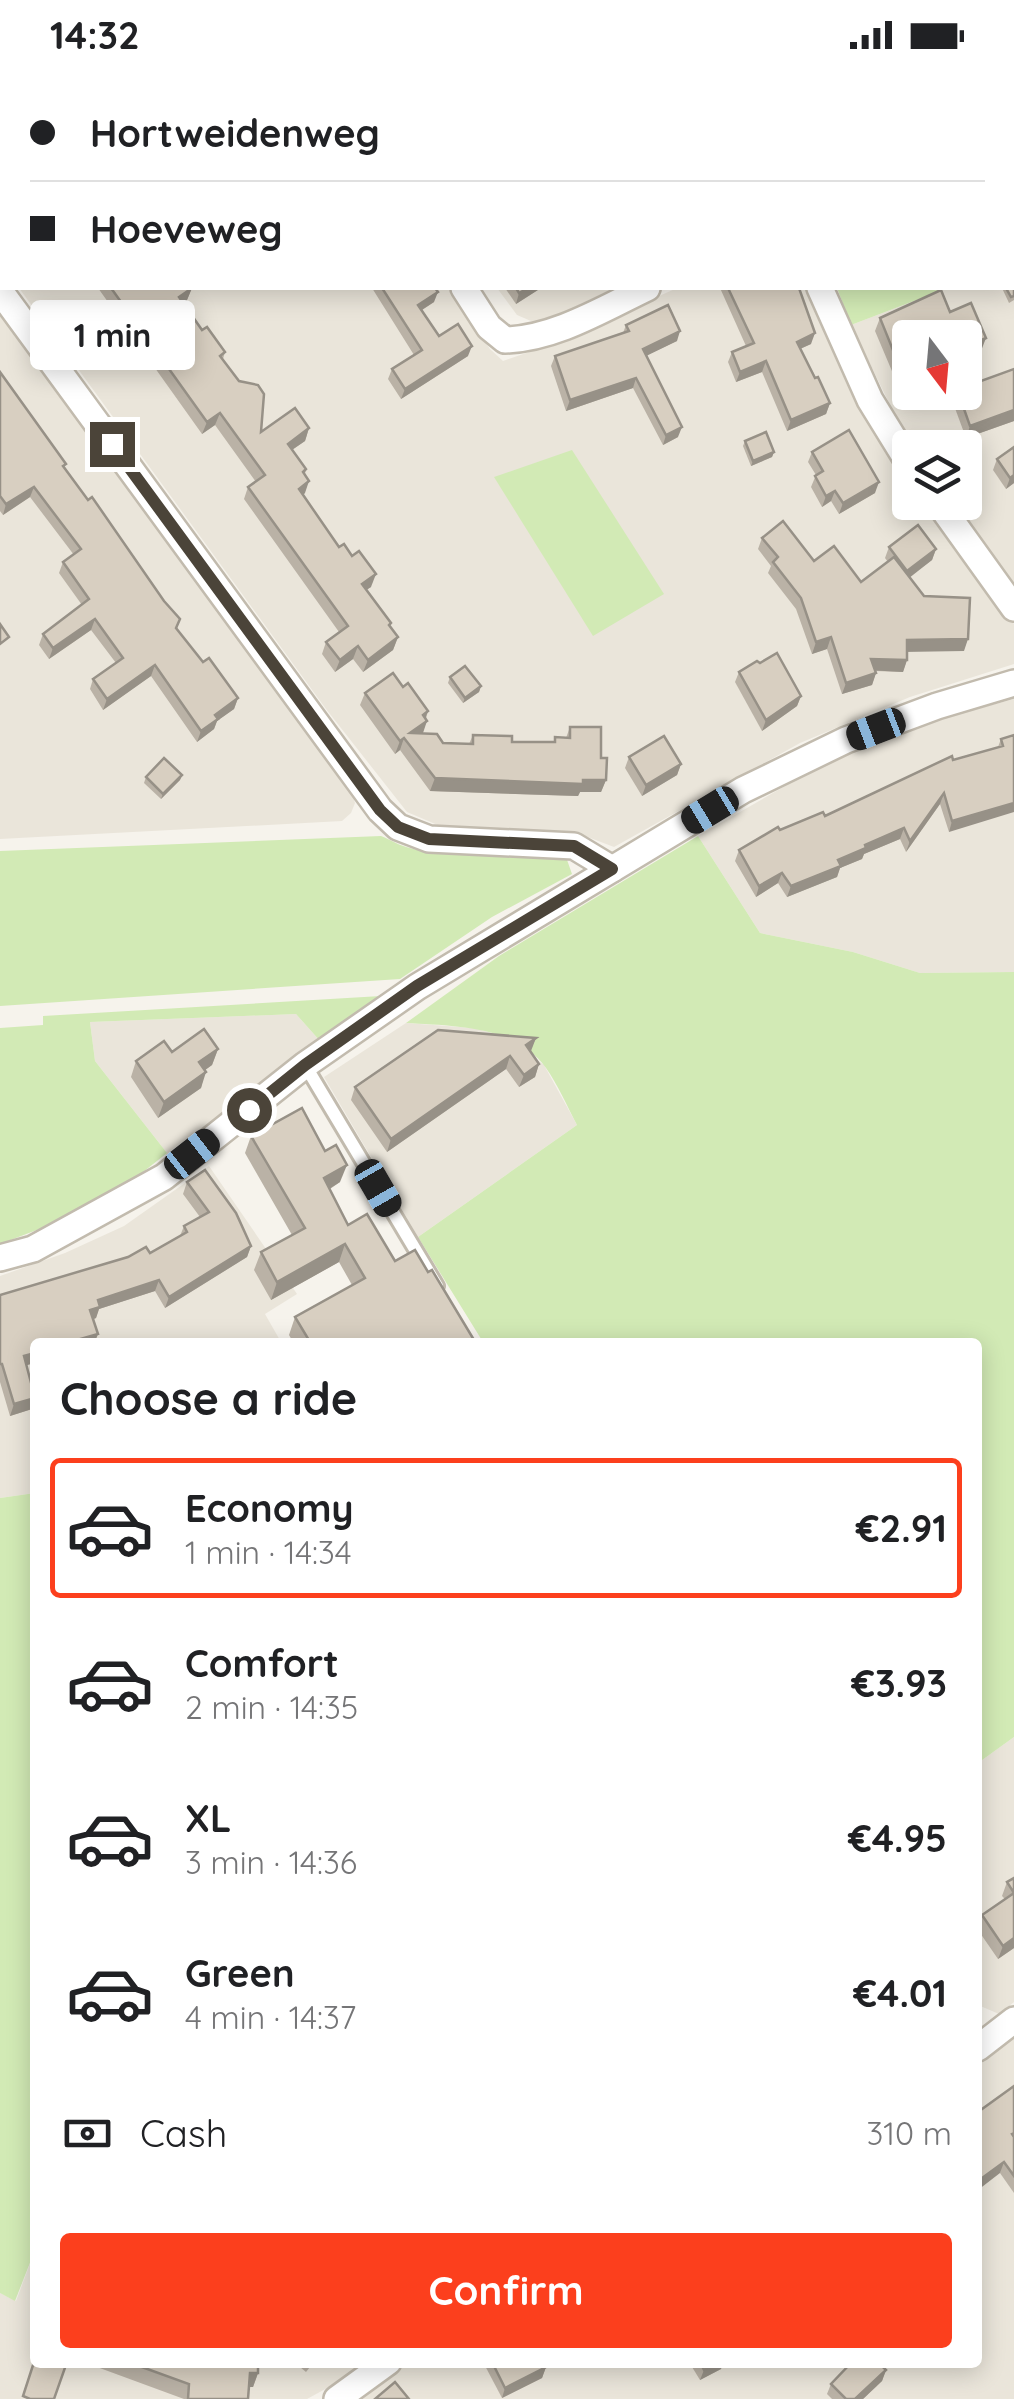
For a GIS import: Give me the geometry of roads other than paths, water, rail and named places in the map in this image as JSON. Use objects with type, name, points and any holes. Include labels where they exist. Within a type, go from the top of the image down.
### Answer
[{"type":"street","points":[[465,290],[489,327],[505,340],[525,340],[585,318],[643,290]]},
{"type":"street","points":[[821,290],[870,400],[892,436]]},
{"type":"street","points":[[0,291],[380,810],[398,827],[429,839],[574,846],[612,869]]},
{"type":"street","points":[[951,520],[1014,608]]},
{"type":"street","points":[[0,1258],[33,1249],[164,1177],[305,1065],[417,986],[743,790],[846,740],[1014,683]]},
{"type":"street","points":[[982,2040],[1014,2020]]},
{"type":"street","points":[[336,2399],[380,2368]]},
{"type":"lane","points":[[305,1065],[441,1294]]}]
